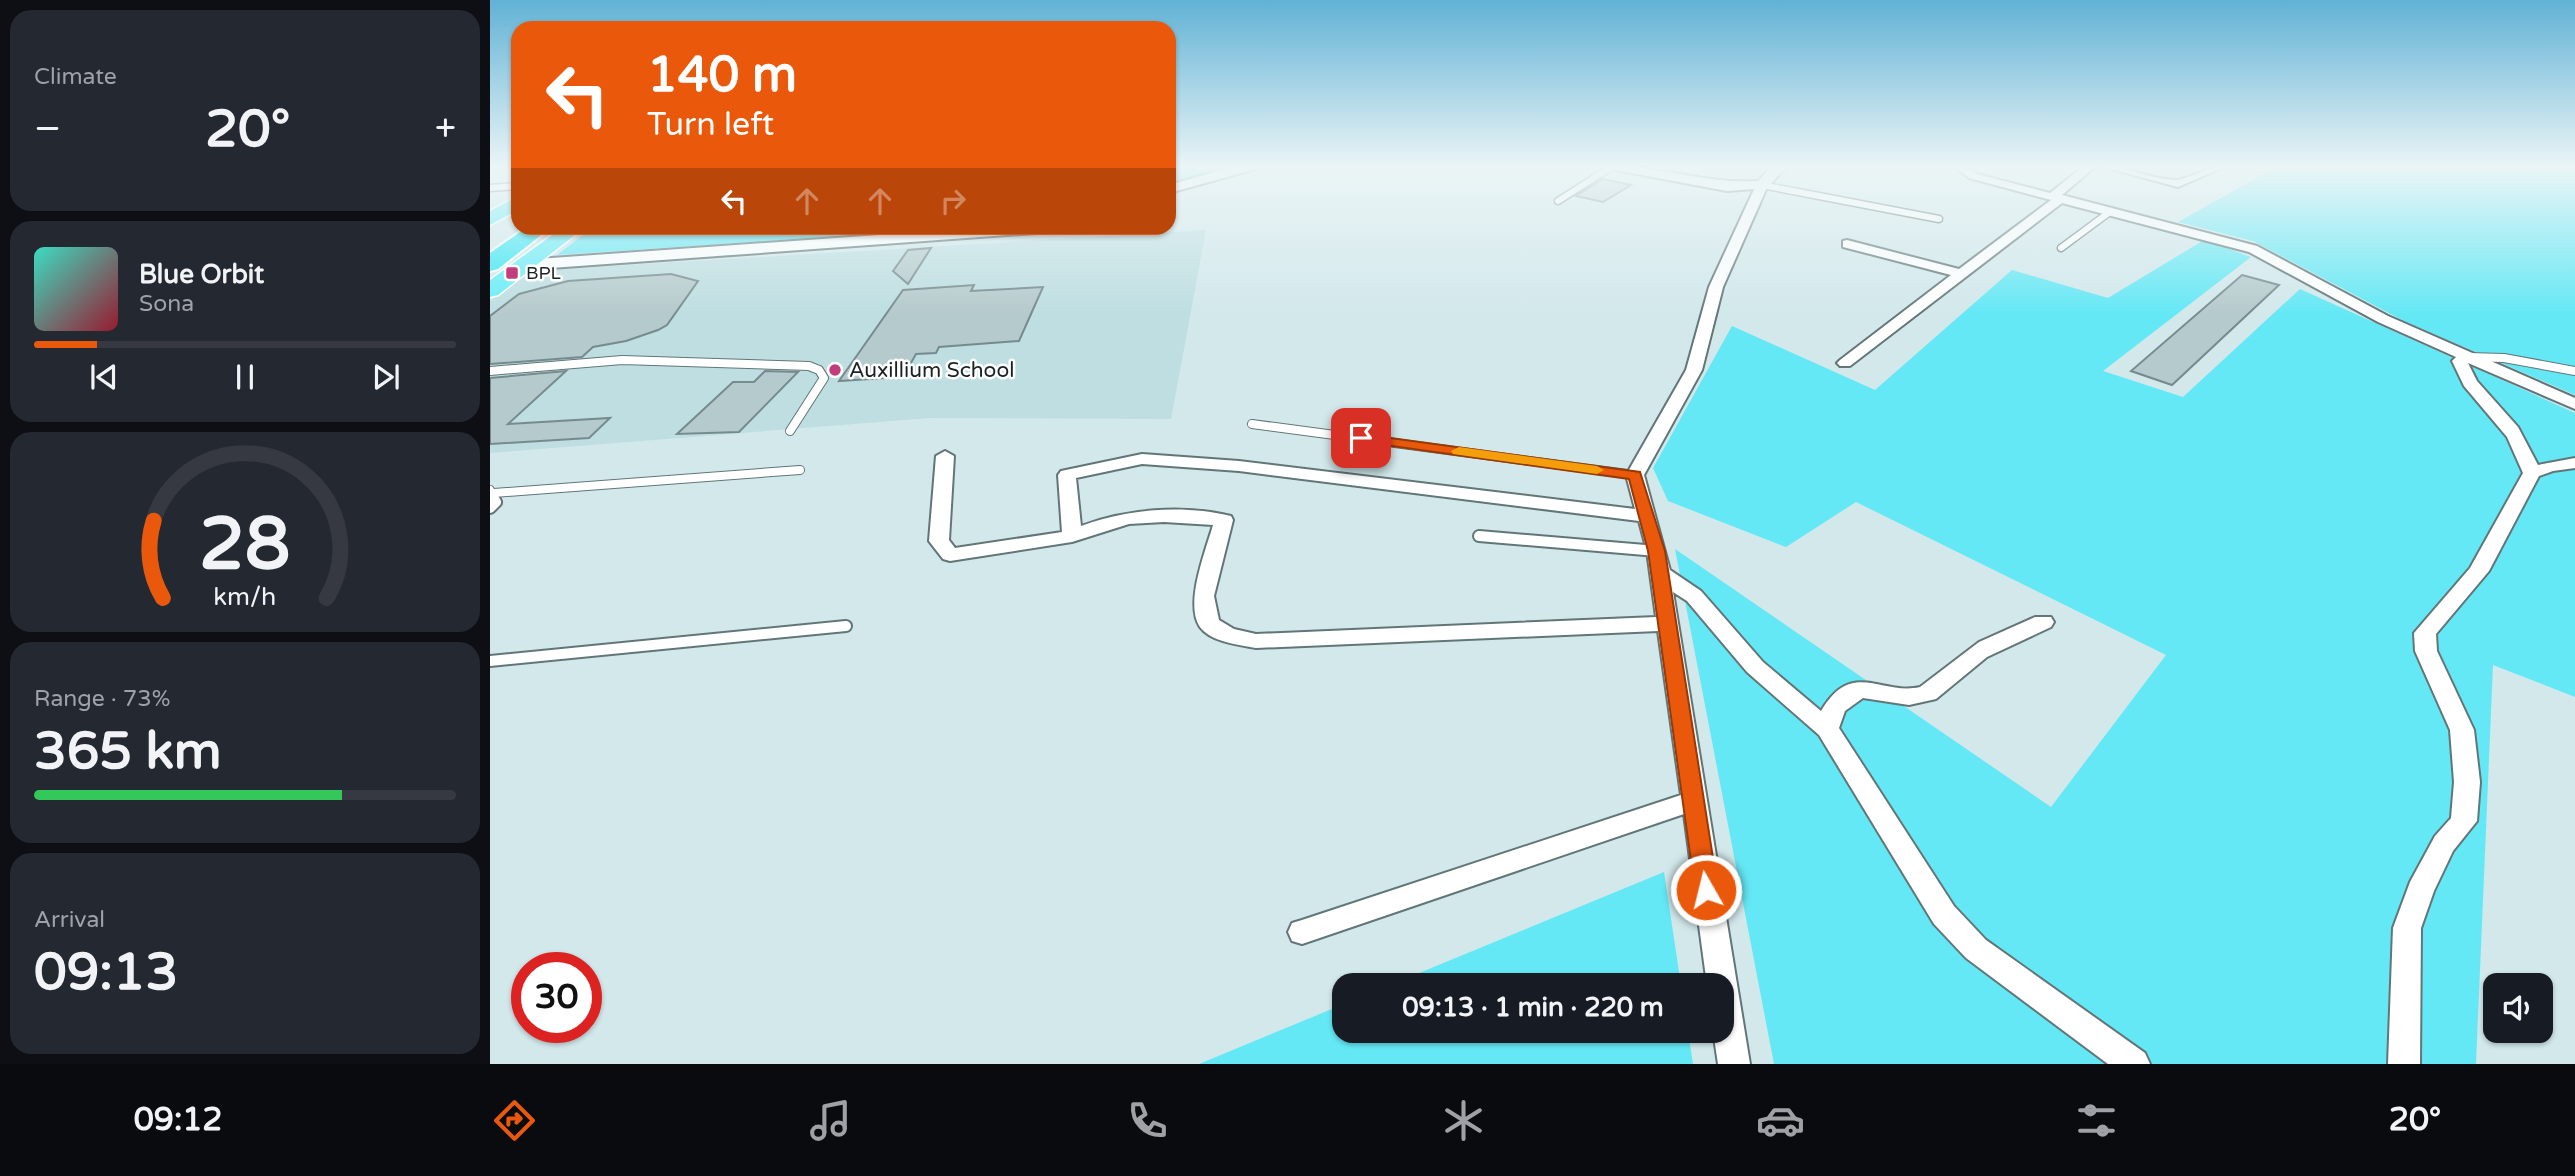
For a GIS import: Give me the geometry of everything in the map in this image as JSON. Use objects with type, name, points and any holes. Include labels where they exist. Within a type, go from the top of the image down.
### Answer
[{"type":"highway","points":[[490,239],[511,226]]},
{"type":"highway","points":[[490,264],[529,235]]},
{"type":"main road","points":[[490,289],[564,235]]},
{"type":"street","points":[[1720,973],[1658,562],[1635,475],[1694,370],[1716,287],[1748,216]]},
{"type":"street","points":[[1845,363],[2034,216]]},
{"type":"street","points":[[2129,216],[2253,248],[2383,319],[2575,404]]},
{"type":"street","points":[[523,265],[940,235]]},
{"type":"street","points":[[1847,244],[1962,274]]},
{"type":"street","points":[[2468,357],[2460,361],[2462,368],[2480,396],[2516,436],[2532,473]]},
{"type":"street","points":[[945,456],[939,541],[950,555],[1072,536],[1097,526],[1140,515],[1224,520],[1204,596],[1209,624],[1228,635],[1255,641],[1667,624]]},
{"type":"street","points":[[1072,536],[1067,475],[1142,459],[1240,466],[1647,516]]},
{"type":"street","points":[[2404,1064],[2408,988],[2407,928],[2420,890],[2444,844],[2464,821],[2467,782],[2462,730],[2426,651],[2425,633],[2479,571],[2532,473],[2550,466],[2575,463]]},
{"type":"street","points":[[1658,562],[1694,596],[1755,667],[1826,729],[1944,915],[1976,949],[2134,1064]]},
{"type":"street","points":[[1826,729],[1831,710],[1855,691],[1867,688],[1914,697],[1927,694],[1979,652],[2043,622]]},
{"type":"street","points":[[1302,932],[1693,801]]},
{"type":"street","points":[[1731,1043],[1734,1064]]},
{"type":"lane","points":[[1922,216],[1939,219]]},
{"type":"lane","points":[[2061,248],[2105,216]]},
{"type":"lane","points":[[2468,357],[2504,358],[2575,371]]},
{"type":"lane","points":[[490,371],[622,360],[809,366],[820,370],[824,378],[790,431]]},
{"type":"lane","points":[[1252,424],[1635,475]]},
{"type":"lane","points":[[490,508],[496,502],[492,491],[800,470]]},
{"type":"lane","points":[[1479,536],[1658,562]]},
{"type":"lane","points":[[490,661],[846,626]]},
{"type":"shaded area","points":[[2189,216],[2575,216],[2575,395],[2404,321],[2253,241],[2178,222]]},
{"type":"shaded area","name":"Auxillium School","points":[[1206,230],[1171,419],[930,418],[490,453],[490,301],[530,271],[1124,235],[1176,235],[1176,232]]},
{"type":"shaded area","points":[[583,235],[865,235],[557,255]]},
{"type":"shaded area","points":[[2204,240],[2251,257],[2103,371],[2183,397],[2300,289],[2575,413],[2575,697],[2493,665],[2476,1064],[1774,1064],[1675,549],[2051,807],[2166,655],[1856,502],[1786,547],[1668,501],[1653,468],[1732,326],[1875,390],[2012,270],[2108,298]]},
{"type":"shaded area","points":[[1664,872],[1679,973],[1419,973]]},
{"type":"shaded area","points":[[1332,1009],[1332,1043],[1690,1043],[1693,1064],[1199,1064]]},
{"type":"building","points":[[931,248],[908,284],[893,271],[908,250]]},
{"type":"building","points":[[671,274],[698,281],[667,325],[658,330],[626,341],[593,347],[582,357],[490,364],[490,316],[519,294],[568,281]]},
{"type":"building","points":[[2242,275],[2279,285],[2172,385],[2131,371]]},
{"type":"building","points":[[974,285],[971,291],[1043,287],[1019,341],[939,347],[936,353],[916,354],[906,372],[885,378],[839,381],[903,290]]},
{"type":"building","points":[[566,371],[508,424],[610,418],[589,438],[490,444],[490,378]]},
{"type":"building","points":[[765,371],[798,372],[739,432],[677,434],[733,382],[754,382]]},
{"type":"slow traffic","points":[[1459,451],[1597,470]]},
{"type":"place","name":"BPL","points":[[512,273]]},
{"type":"place","name":"Auxillium School","points":[[835,370]]},
{"type":"route","points":[[1361,438],[1635,475],[1657,551],[1706,890]]}]
